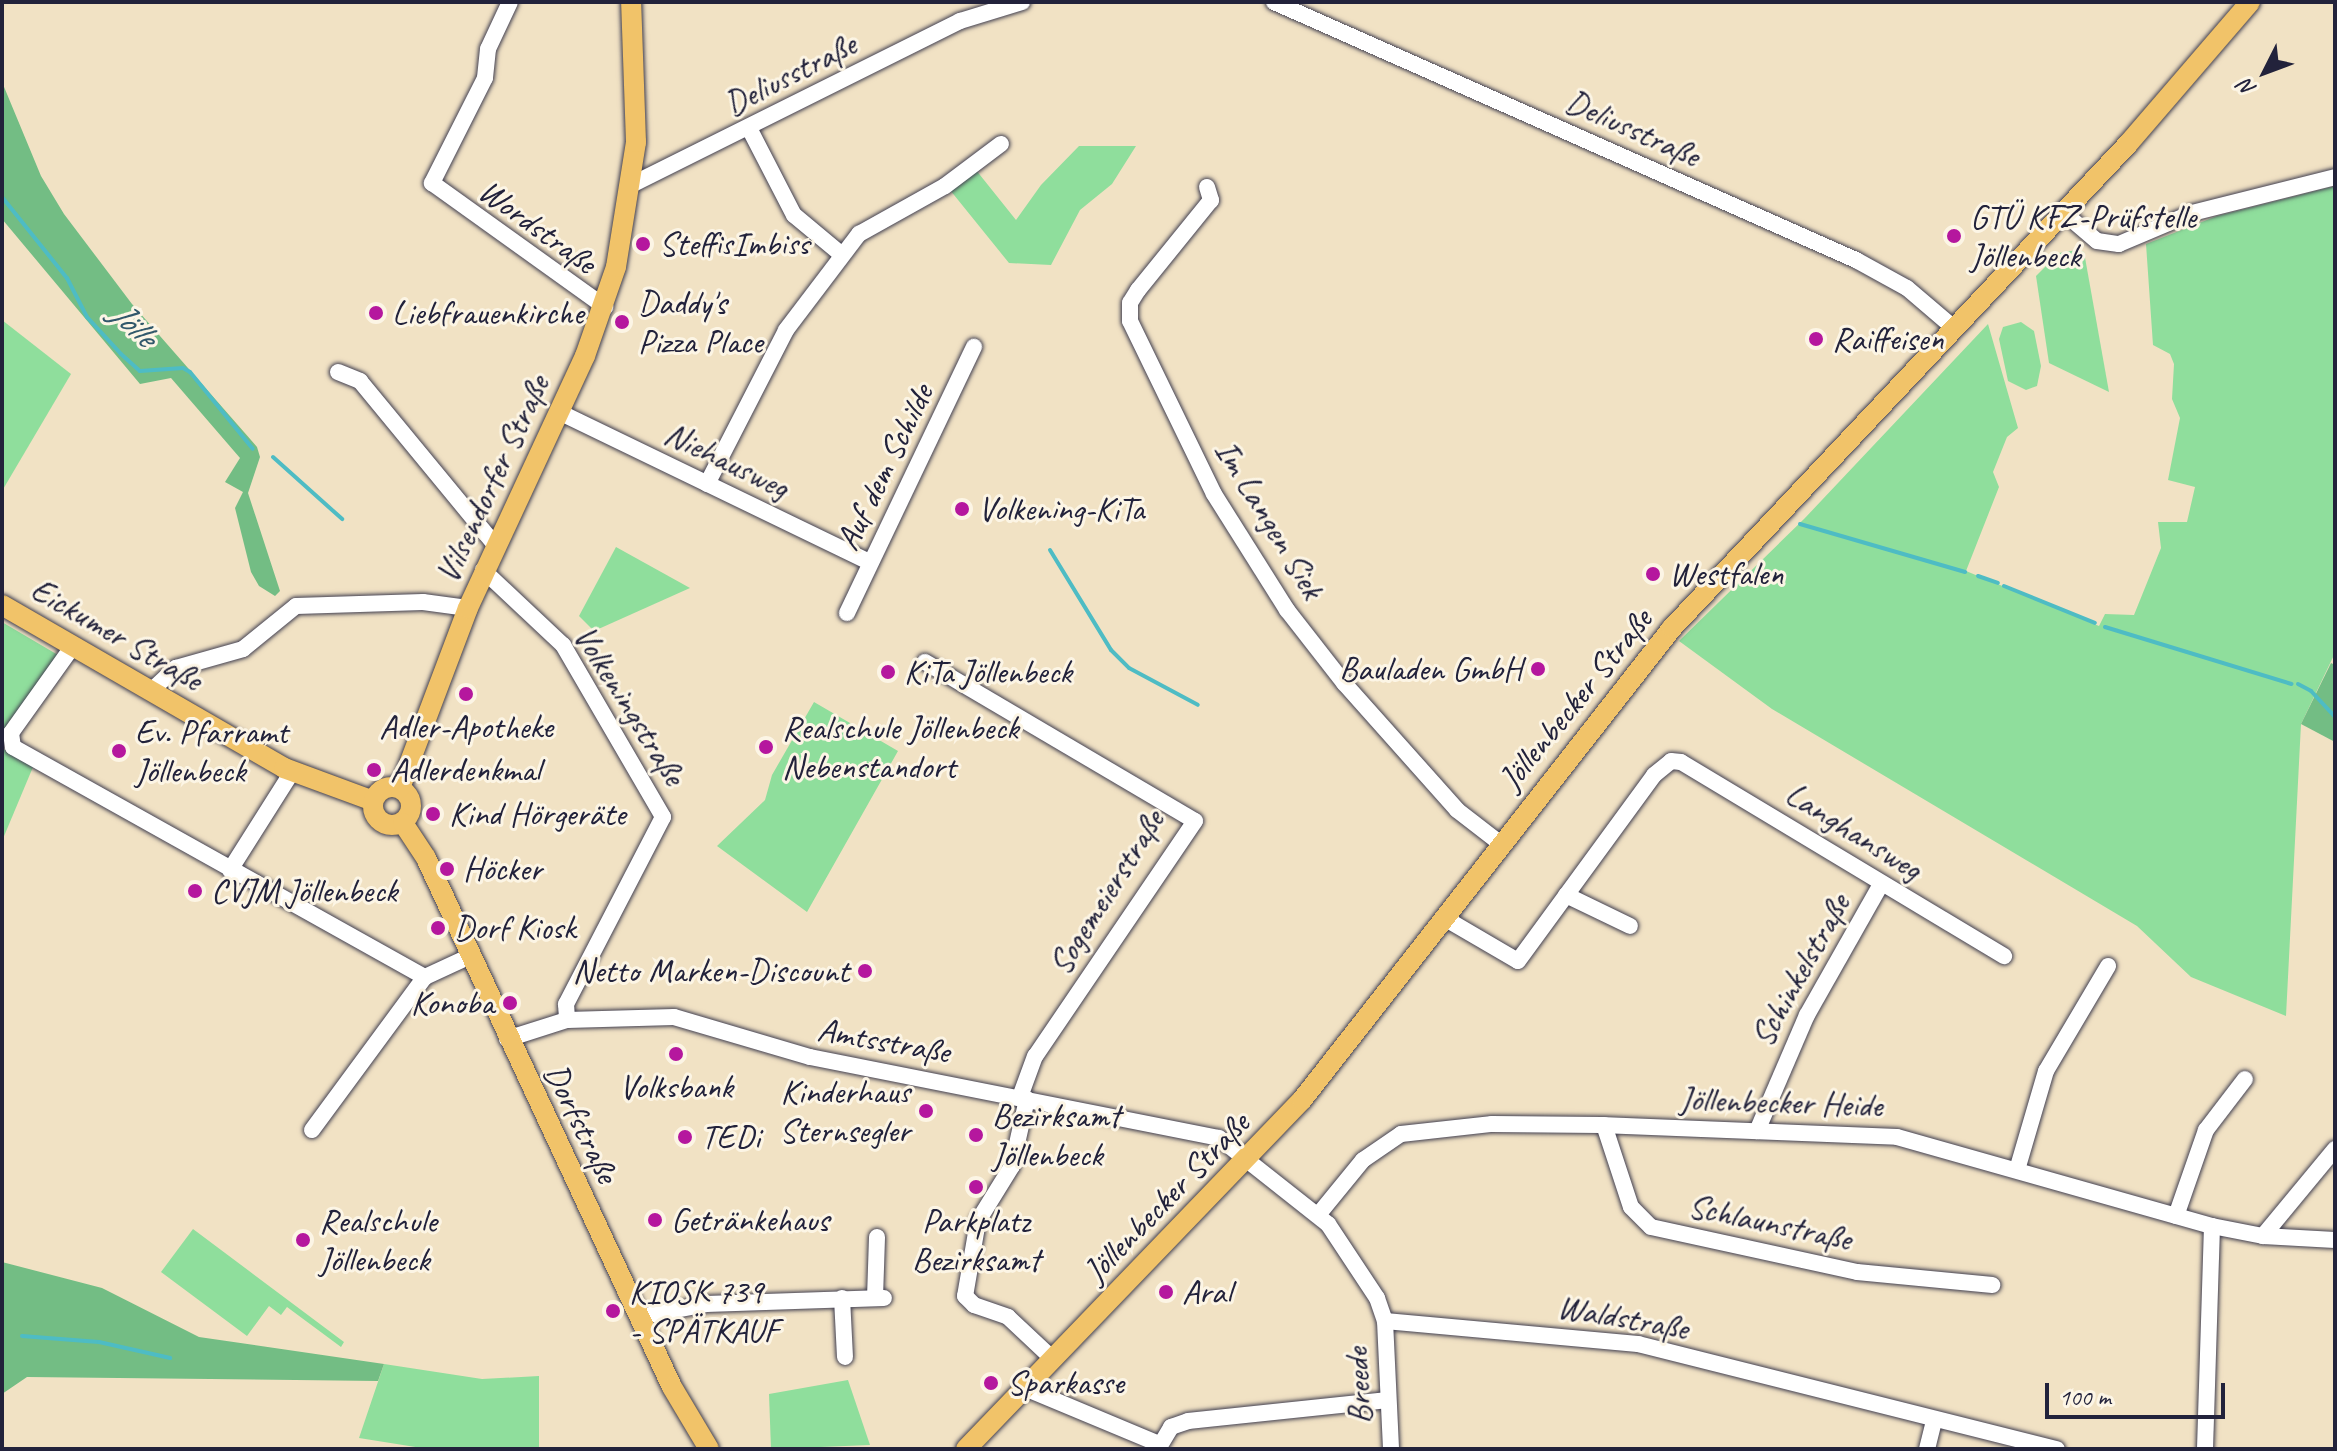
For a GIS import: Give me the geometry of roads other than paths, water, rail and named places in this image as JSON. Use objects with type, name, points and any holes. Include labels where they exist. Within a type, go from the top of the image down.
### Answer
[{"type":"main road","name":"Vilsendorfer Straße","points":[[400,788],[483,570],[559,412],[605,307],[631,185],[636,142],[631,2]]},
{"type":"main road","name":"Jöllenbecker Straße","points":[[966,1449],[1247,1160],[1344,1050],[1501,844],[1672,628],[2064,213],[2250,2]]},
{"type":"main road","name":"Eickumer Straße","points":[[2,605],[292,772],[373,801]]},
{"type":"main road","points":[[400,788],[412,805],[403,823],[381,822],[373,801],[383,789],[400,788]]},
{"type":"main road","name":"Dorfstraße","points":[[403,823],[426,858],[468,957],[639,1317],[709,1449]]},
{"type":"street","name":"Wordstraße","points":[[510,2],[488,49],[485,78],[433,171],[438,192],[605,307]]},
{"type":"street","name":"Deliusstraße","points":[[631,185],[952,25],[1022,2]]},
{"type":"street","name":"Deliusstraße","points":[[1274,2],[1856,260],[1907,288],[1955,329]]},
{"type":"street","points":[[749,128],[794,215],[842,255]]},
{"type":"street","points":[[707,484],[786,330],[842,255],[868,226],[945,186],[1001,144]]},
{"type":"street","points":[[2064,213],[2097,241],[2119,244],[2192,213],[2335,177]]},
{"type":"street","name":"Im Langen Siek","points":[[1207,187],[1211,200],[1138,290],[1130,303],[1130,321],[1214,494],[1272,589],[1370,713],[1457,810],[1501,844]]},
{"type":"street","name":"Auf dem Schilde","points":[[847,613],[974,347]]},
{"type":"street","points":[[338,372],[360,381],[495,545]]},
{"type":"street","name":"Niehausweg","points":[[559,412],[869,562]]},
{"type":"street","name":"Volkeningstraße","points":[[483,570],[563,645],[663,817],[566,1004],[567,1020]]},
{"type":"street","points":[[151,691],[176,668],[243,649],[296,606],[423,602],[468,608]]},
{"type":"street","points":[[73,646],[11,733],[13,747],[425,977]]},
{"type":"street","name":"Sogemeierstraße","points":[[925,662],[1195,821],[1035,1056],[1024,1098]]},
{"type":"street","name":"Langhansweg","points":[[1566,895],[1654,775],[1671,761],[1692,765],[1881,884],[2004,956]]},
{"type":"street","points":[[230,870],[292,772]]},
{"type":"street","name":"Schinkelstraße","points":[[1757,1131],[1807,1015],[1881,884]]},
{"type":"street","points":[[1446,919],[1518,961],[1566,895],[1630,926]]},
{"type":"street","points":[[312,1130],[425,977],[468,957]]},
{"type":"street","points":[[2017,1170],[2046,1071],[2108,966]]},
{"type":"street","name":"Amtsstraße","points":[[507,1039],[567,1020],[674,1017],[810,1057],[1208,1134],[1247,1160]]},
{"type":"street","points":[[2176,1216],[2206,1130],[2245,1079]]},
{"type":"street","points":[[1024,1098],[1012,1166],[978,1221],[965,1296],[974,1305],[1008,1317],[1054,1360]]},
{"type":"street","name":"Jöllenbecker Heide","points":[[1318,1215],[1363,1160],[1401,1134],[1492,1124],[1604,1125],[1897,1137],[2212,1226],[2263,1236],[2335,1240]]},
{"type":"street","name":"Schlaunstraße","points":[[1604,1125],[1631,1207],[1651,1227],[1857,1272],[1992,1285]]},
{"type":"street","points":[[2263,1236],[2335,1149]]},
{"type":"street","points":[[1247,1160],[1318,1215],[1377,1298],[1385,1321]]},
{"type":"street","points":[[2205,1449],[2212,1226]]},
{"type":"street","points":[[639,1317],[706,1304],[879,1298],[877,1237]]},
{"type":"street","points":[[842,1298],[845,1357]]},
{"type":"street","name":"Breede","points":[[1385,1321],[1391,1449]]},
{"type":"street","name":"Waldstraße","points":[[1385,1321],[1628,1342],[1934,1421],[2057,1449]]},
{"type":"street","points":[[1025,1388],[1158,1447],[1171,1427],[1188,1421],[1388,1400]]},
{"type":"street","points":[[1927,1449],[1934,1421]]},
{"type":"waterway","name":"Jölle","points":[[2,197],[67,278],[87,317],[121,354],[140,371],[183,368],[190,372],[253,449]]},
{"type":"waterway","name":"Jölle","points":[[273,457],[342,519]]},
{"type":"waterway","points":[[1800,524],[1965,572]]},
{"type":"waterway","points":[[1050,550],[1111,650],[1129,668],[1198,705]]},
{"type":"waterway","points":[[1978,576],[1998,583]]},
{"type":"waterway","points":[[2004,586],[2095,623]]},
{"type":"waterway","points":[[2105,627],[2291,684]]},
{"type":"waterway","points":[[2298,684],[2311,691],[2335,717]]},
{"type":"waterway","points":[[22,1336],[99,1342],[170,1358]]},
{"type":"place","name":"GTÜ KFZ-Prüfstelle Jöllenbeck","points":[[1954,236]]},
{"type":"place","name":"SteffisImbiss","points":[[643,244]]},
{"type":"place","name":"Liebfrauenkirche","points":[[376,313]]},
{"type":"place","name":"Daddy's Pizza Place","points":[[622,322]]},
{"type":"place","name":"Raiffeisen","points":[[1816,339]]},
{"type":"place","name":"Volkening-KiTa","points":[[962,509]]},
{"type":"place","name":"Westfalen","points":[[1653,574]]},
{"type":"place","name":"Bauladen GmbH","points":[[1538,669]]},
{"type":"place","name":"KiTa Jöllenbeck","points":[[888,672]]},
{"type":"place","name":"Adler-Apotheke","points":[[466,694]]},
{"type":"place","name":"Realschule Jöllenbeck Nebenstandort","points":[[766,747]]},
{"type":"place","name":"Ev. Pfarramt Jöllenbeck","points":[[119,751]]},
{"type":"place","name":"Adlerdenkmal","points":[[374,770]]},
{"type":"place","name":"Kind Hörgeräte","points":[[433,814]]},
{"type":"place","name":"Höcker","points":[[447,869]]},
{"type":"place","name":"CVJM Jöllenbeck","points":[[195,891]]},
{"type":"place","name":"Dorf Kiosk","points":[[438,928]]},
{"type":"place","name":"Netto Marken-Discount","points":[[865,971]]},
{"type":"place","name":"Konoba","points":[[510,1003]]},
{"type":"place","name":"Volksbank","points":[[676,1054]]},
{"type":"place","name":"Kinderhaus Sternsegler","points":[[926,1111]]},
{"type":"place","name":"Bezirksamt Jöllenbeck","points":[[976,1135]]},
{"type":"place","name":"TEDi","points":[[685,1137]]},
{"type":"place","name":"Parkplatz Bezirksamt","points":[[976,1187]]},
{"type":"place","name":"Getränkehaus","points":[[655,1220]]},
{"type":"place","name":"Realschule Jöllenbeck","points":[[303,1240]]},
{"type":"place","name":"Aral","points":[[1166,1292]]},
{"type":"place","name":"KIOSK 739 - SPÄTKAUF","points":[[613,1311]]},
{"type":"place","name":"Sparkasse","points":[[991,1383]]}]
